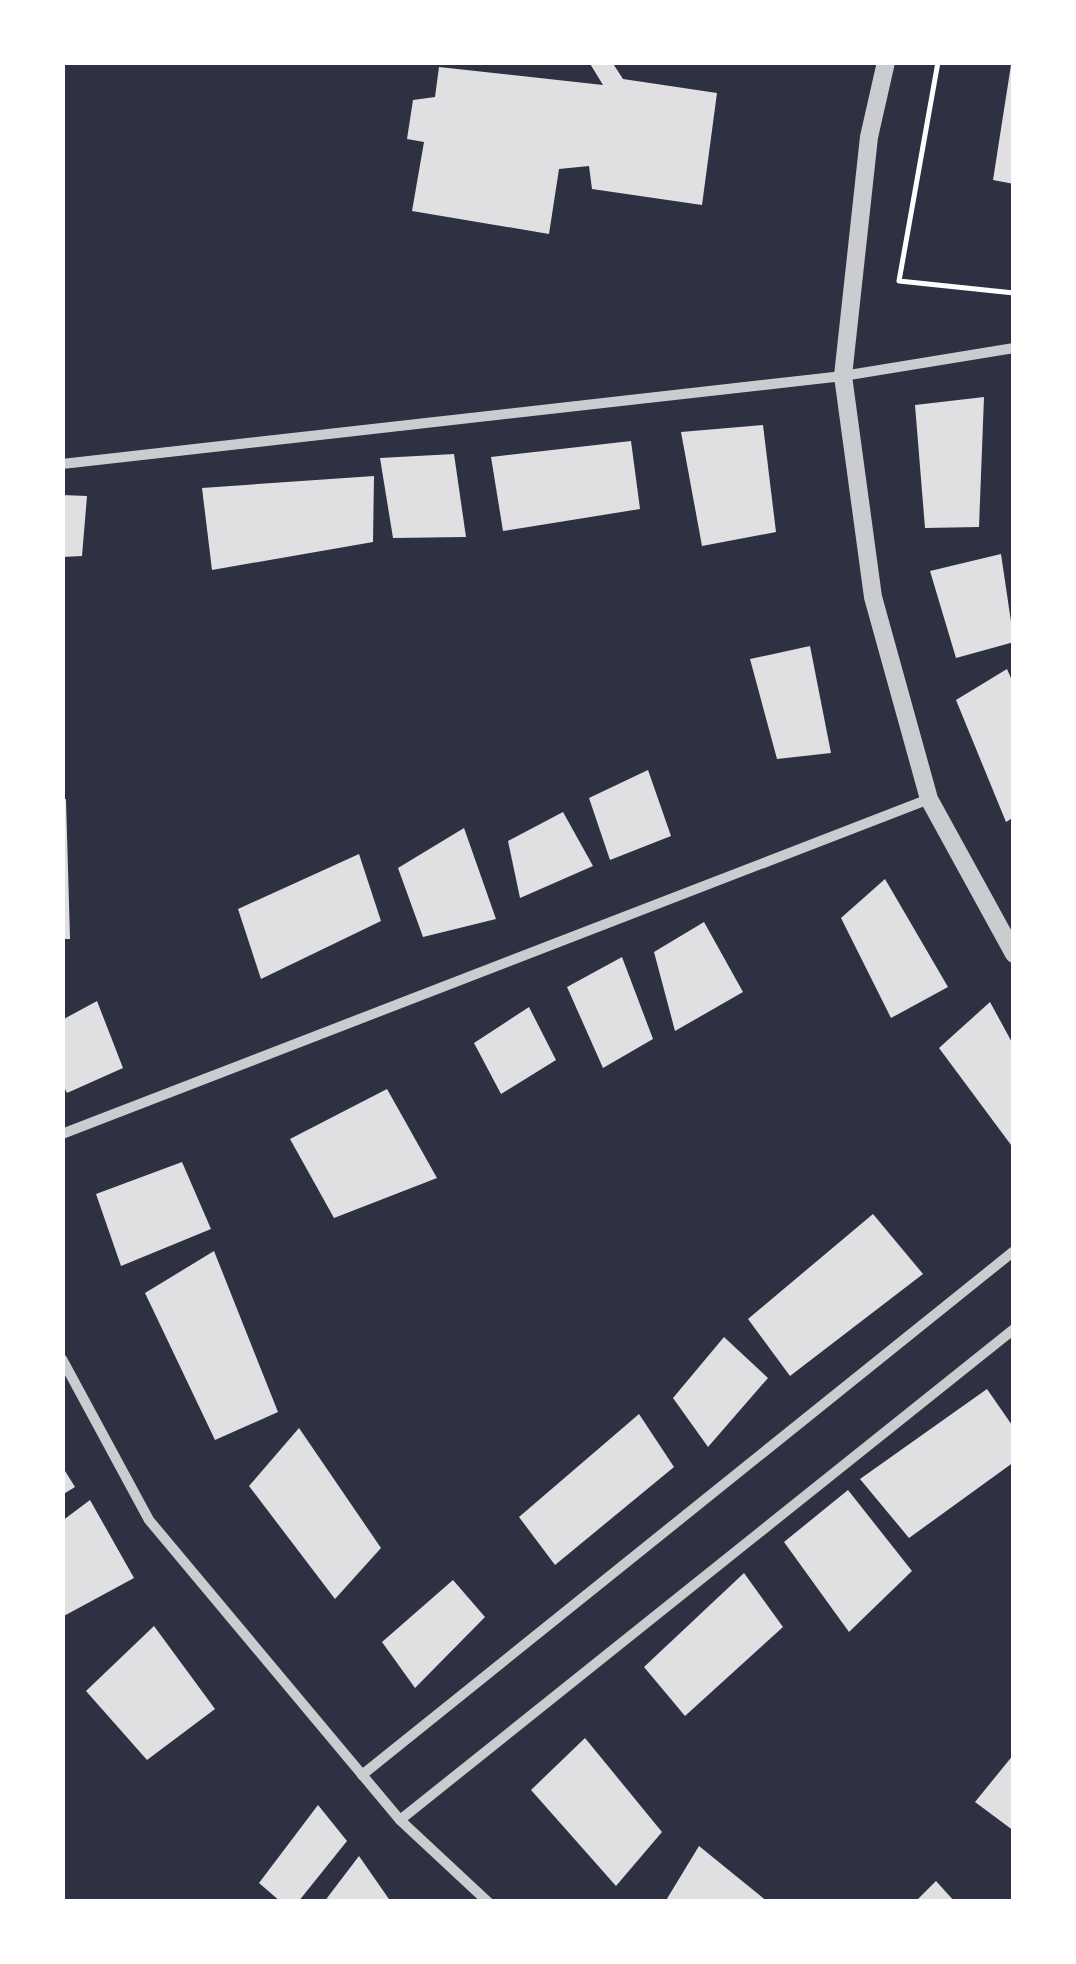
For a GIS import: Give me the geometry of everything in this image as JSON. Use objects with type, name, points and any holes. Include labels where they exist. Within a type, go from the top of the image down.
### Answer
[{"type":"street","points":[[886,62],[869,136],[844,376],[873,597],[930,800],[1014,954]]},
{"type":"street","points":[[62,464],[844,376],[1014,348]]},
{"type":"street","points":[[62,1134],[930,800]]},
{"type":"street","points":[[362,1775],[1014,1251]]},
{"type":"street","points":[[400,1820],[1014,1328]]},
{"type":"street","points":[[62,1359],[149,1520],[400,1820],[488,1902]]},
{"type":"path","points":[[938,62],[899,281],[1014,293]]},
{"type":"building","points":[[589,62],[612,62],[623,79],[717,93],[702,205],[592,189],[589,166],[559,169],[549,234],[412,211],[424,142],[407,139],[413,100],[435,97],[439,67],[603,85]]},
{"type":"building","points":[[1014,65],[1014,184],[993,180]]},
{"type":"building","points":[[984,397],[979,527],[925,528],[915,405]]},
{"type":"building","points":[[763,425],[776,532],[702,546],[681,432]]},
{"type":"building","points":[[631,441],[640,509],[503,531],[491,457]]},
{"type":"building","points":[[454,454],[466,537],[393,538],[380,458]]},
{"type":"building","points":[[374,476],[373,542],[212,570],[202,488]]},
{"type":"building","points":[[62,495],[87,496],[82,556],[62,557]]},
{"type":"building","points":[[1001,554],[1014,642],[956,658],[930,571]]},
{"type":"building","points":[[810,646],[831,753],[777,759],[750,659]]},
{"type":"building","points":[[1007,669],[1014,685],[1014,817],[1006,822],[956,700]]},
{"type":"building","points":[[648,770],[671,836],[610,860],[589,798]]},
{"type":"building","points":[[62,799],[66,799],[70,939],[62,939]]},
{"type":"building","points":[[563,812],[593,866],[520,898],[508,841]]},
{"type":"building","points":[[464,828],[496,919],[423,937],[398,868]]},
{"type":"building","points":[[359,854],[381,921],[261,979],[238,909]]},
{"type":"building","points":[[885,879],[948,987],[891,1018],[841,918]]},
{"type":"building","points":[[704,922],[743,992],[675,1031],[654,952]]},
{"type":"building","points":[[622,957],[653,1039],[603,1068],[567,987]]},
{"type":"building","points":[[97,1001],[123,1068],[67,1093],[62,1083],[62,1020]]},
{"type":"building","points":[[990,1002],[1014,1046],[1014,1149],[939,1048]]},
{"type":"building","points":[[529,1007],[556,1060],[501,1094],[474,1043]]},
{"type":"building","points":[[387,1089],[437,1178],[334,1218],[290,1139]]},
{"type":"building","points":[[182,1162],[211,1229],[121,1266],[96,1194]]},
{"type":"building","points":[[873,1214],[923,1274],[790,1376],[748,1319]]},
{"type":"building","points":[[214,1251],[278,1412],[215,1440],[145,1293]]},
{"type":"building","points":[[724,1337],[768,1378],[708,1447],[673,1398]]},
{"type":"building","points":[[987,1389],[1014,1428],[1014,1462],[909,1538],[860,1479]]},
{"type":"building","points":[[639,1414],[674,1467],[555,1565],[519,1517]]},
{"type":"building","points":[[299,1428],[381,1548],[335,1599],[249,1486]]},
{"type":"building","points":[[62,1466],[75,1487],[62,1495]]},
{"type":"building","points":[[848,1490],[912,1571],[849,1632],[784,1542]]},
{"type":"building","points":[[90,1500],[134,1578],[62,1617],[62,1521]]},
{"type":"building","points":[[744,1573],[783,1627],[685,1716],[644,1667]]},
{"type":"building","points":[[453,1580],[485,1617],[415,1688],[382,1642]]},
{"type":"building","points":[[154,1626],[215,1709],[147,1760],[86,1691]]},
{"type":"building","points":[[585,1738],[662,1832],[616,1886],[531,1790]]},
{"type":"building","points":[[1014,1754],[1014,1831],[975,1802]]},
{"type":"building","points":[[318,1805],[347,1841],[298,1902],[281,1902],[259,1883]]},
{"type":"building","points":[[699,1846],[768,1902],[665,1902]]},
{"type":"building","points":[[359,1856],[391,1902],[324,1902]]},
{"type":"building","points":[[936,1881],[955,1902],[915,1902]]}]
